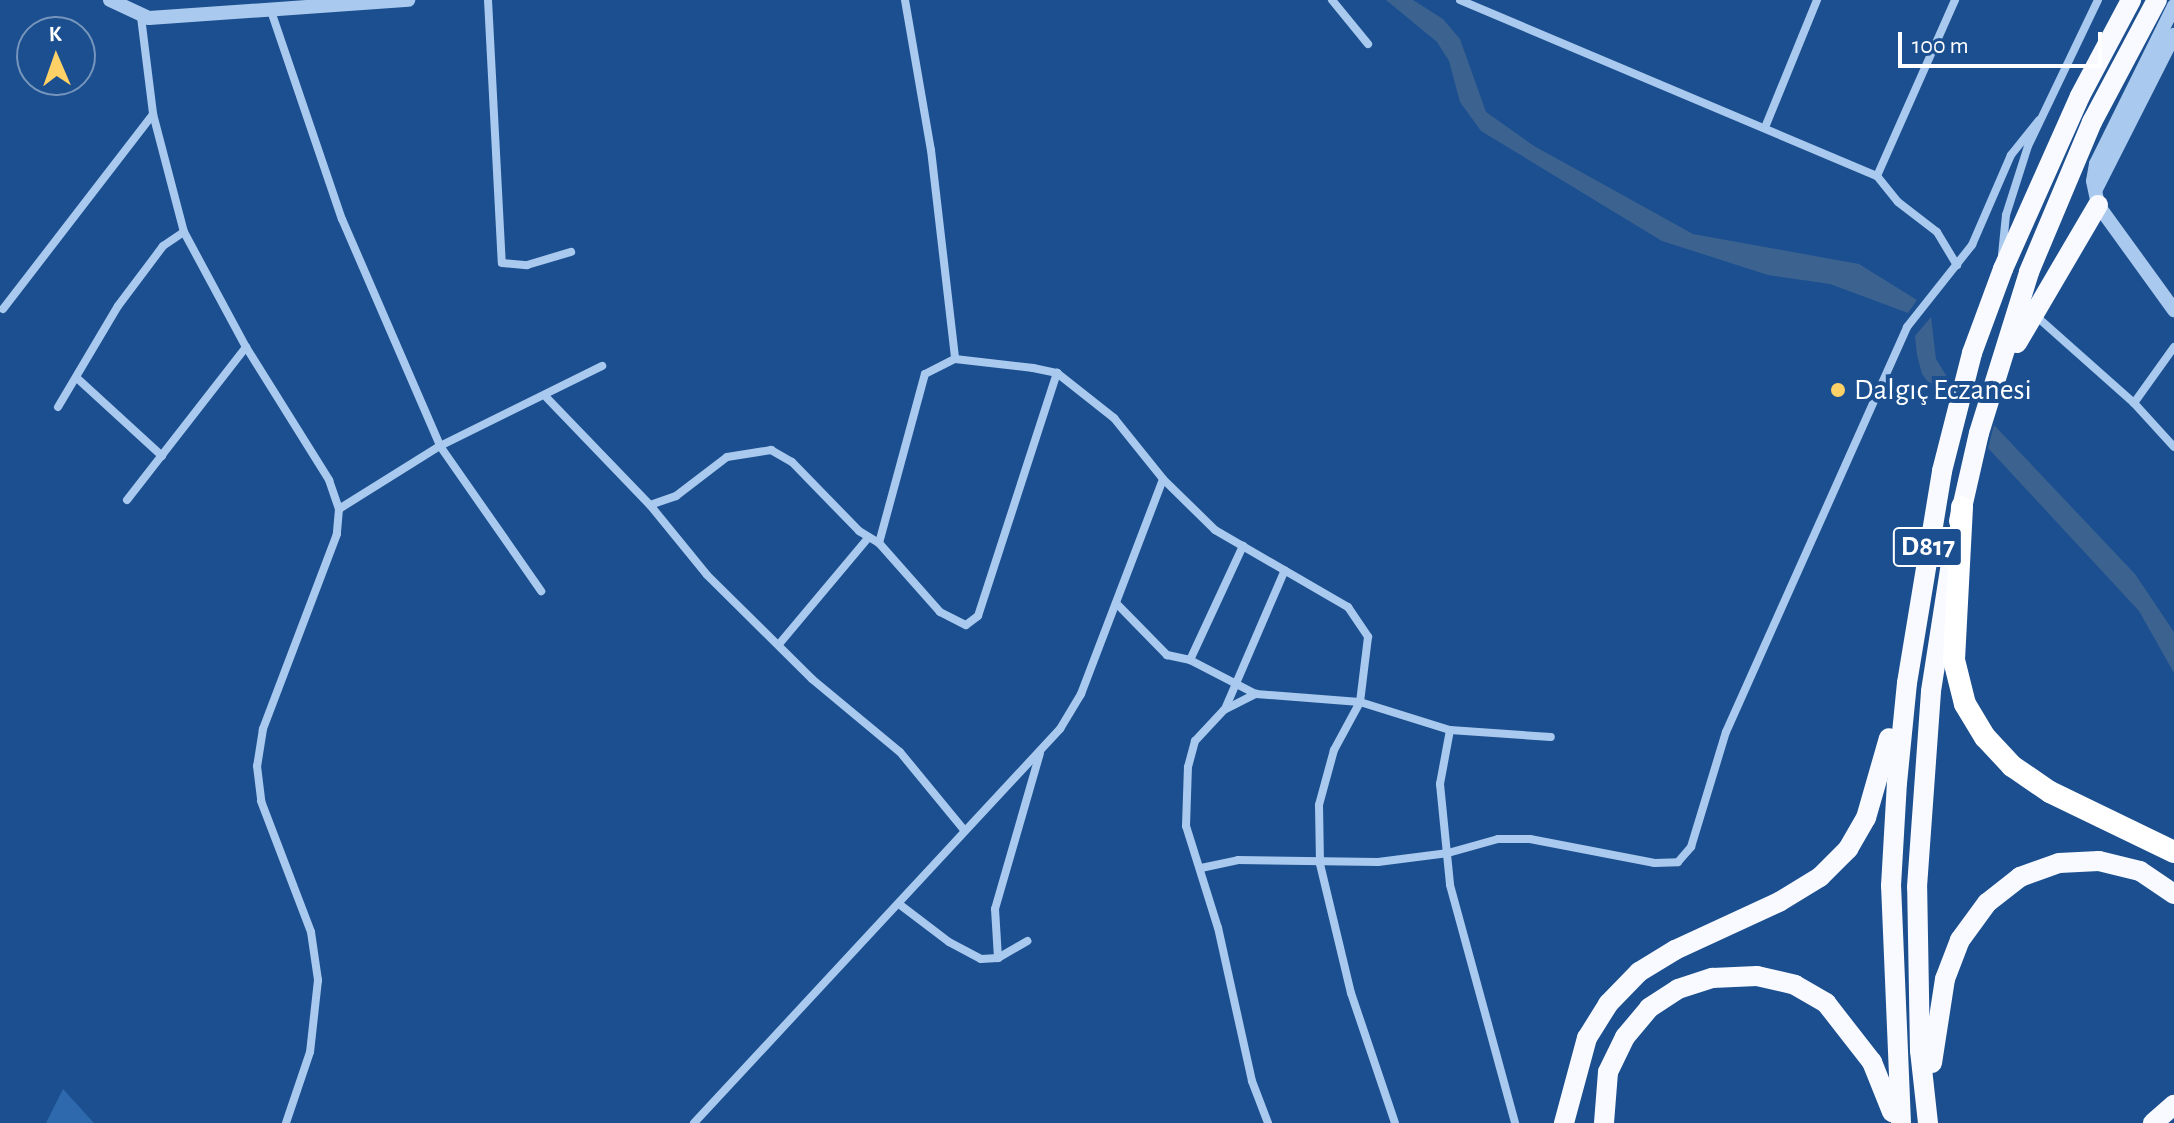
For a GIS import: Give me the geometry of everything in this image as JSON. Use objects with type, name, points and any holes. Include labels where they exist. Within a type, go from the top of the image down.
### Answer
[{"type":"highway","name":"D817","points":[[1898,1123],[1891,886],[1899,754],[1921,589],[1965,383],[2003,269],[2080,96],[2129,4]]},
{"type":"highway","name":"D817","points":[[1930,1123],[1920,1036],[1921,789],[1944,599],[1962,507],[1996,372],[2029,272],[2075,161],[2152,9]]},
{"type":"highway","points":[[1996,372],[2097,197]]},
{"type":"highway","points":[[1962,507],[1954,660],[1965,704],[1985,737],[2012,766],[2050,792],[2174,852]]},
{"type":"highway","points":[[1564,1123],[1587,1038],[1608,1004],[1639,972],[1779,902],[1820,877],[1848,849],[1866,818],[1883,772],[1921,589]]},
{"type":"highway","points":[[1930,1123],[1934,1037],[1945,979],[1960,940],[1987,903],[2020,877],[2059,863],[2086,862],[2140,871],[2174,894]]},
{"type":"highway","points":[[1604,1123],[1608,1072],[1625,1037],[1649,1008],[1678,989],[1712,978],[1757,976],[1795,985],[1826,1003],[1844,1022],[1872,1062],[1898,1123]]},
{"type":"highway","points":[[2153,1123],[2174,1105]]},
{"type":"street","points":[[110,0],[141,17],[408,0]]},
{"type":"street","points":[[488,0],[502,263],[527,265],[571,252]]},
{"type":"street","points":[[905,0],[931,150],[955,359]]},
{"type":"street","points":[[1332,0],[1368,44]]},
{"type":"street","points":[[1460,0],[1766,125],[1877,176],[1898,202],[1937,232],[1957,265]]},
{"type":"street","points":[[1766,125],[1817,0]]},
{"type":"street","points":[[1877,176],[1955,0]]},
{"type":"street","points":[[2003,269],[2006,215],[2039,120],[2098,0]]},
{"type":"street","points":[[2174,6],[2096,164],[2097,197],[2174,310]]},
{"type":"street","points":[[271,11],[342,219],[440,446],[541,591]]},
{"type":"street","points":[[141,17],[153,114],[184,232],[246,347],[329,480],[339,509],[337,534],[263,729],[257,766],[261,801],[311,932],[318,980],[310,1052],[286,1123]]},
{"type":"street","points":[[2097,197],[2174,35]]},
{"type":"street","points":[[3,309],[153,114]]},
{"type":"street","points":[[1201,868],[1238,860],[1320,864],[1448,853],[1498,839],[1530,839],[1655,863],[1678,862],[1691,847],[1726,732],[1907,327],[1972,245],[2018,140],[2039,120]]},
{"type":"street","points":[[58,407],[78,379],[118,306],[163,246],[184,232]]},
{"type":"street","points":[[2032,312],[2134,403],[2174,447]]},
{"type":"street","points":[[127,500],[246,347]]},
{"type":"street","points":[[2134,403],[2174,347]]},
{"type":"street","points":[[879,543],[925,374],[955,359],[1057,373],[1114,418],[1163,479],[1215,530],[1348,607],[1368,637],[1360,702],[1334,750],[1319,805],[1320,864],[1351,993],[1395,1123]]},
{"type":"street","points":[[339,509],[440,446],[547,398],[602,366]]},
{"type":"street","points":[[650,505],[676,496],[727,457],[771,450],[792,462],[869,537],[879,543],[940,612],[966,625],[978,616],[1057,373]]},
{"type":"street","points":[[78,379],[162,456]]},
{"type":"street","points":[[547,398],[650,505],[707,575],[780,643],[812,679],[888,740],[964,830]]},
{"type":"street","points":[[694,1123],[964,830],[1041,752],[1081,694],[1163,479]]},
{"type":"street","points":[[780,643],[869,537]]},
{"type":"street","points":[[1190,660],[1243,546]]},
{"type":"street","points":[[1268,1123],[1252,1081],[1201,868],[1186,826],[1188,767],[1195,741],[1224,710],[1285,570]]},
{"type":"street","points":[[1116,603],[1167,655],[1190,660],[1239,681],[1256,694]]},
{"type":"street","points":[[1224,710],[1256,694],[1360,702],[1450,730],[1551,737]]},
{"type":"street","points":[[1450,730],[1440,784],[1460,927],[1515,1123]]},
{"type":"street","points":[[998,958],[995,909],[1041,752]]},
{"type":"street","points":[[899,904],[949,942],[981,959],[998,958],[1027,941]]},
{"type":"shaded area","points":[[1386,0],[1413,0],[1443,19],[1460,39],[1486,112],[1534,146],[1693,234],[1859,264],[1917,300],[1908,313],[1830,284],[1768,275],[1662,241],[1481,131],[1460,102],[1449,61],[1437,42]]},
{"type":"shaded area","points":[[1931,317],[1936,359],[1947,377],[1940,398],[1922,374],[1917,355],[1915,336]]},
{"type":"shaded area","points":[[1994,425],[2135,574],[2174,632],[2174,673],[2139,611],[1988,448]]},
{"type":"shaded area","points":[[63,1089],[94,1123],[46,1123]]},
{"type":"place","name":"Dalgıç Eczanesi","points":[[1838,390]]}]
